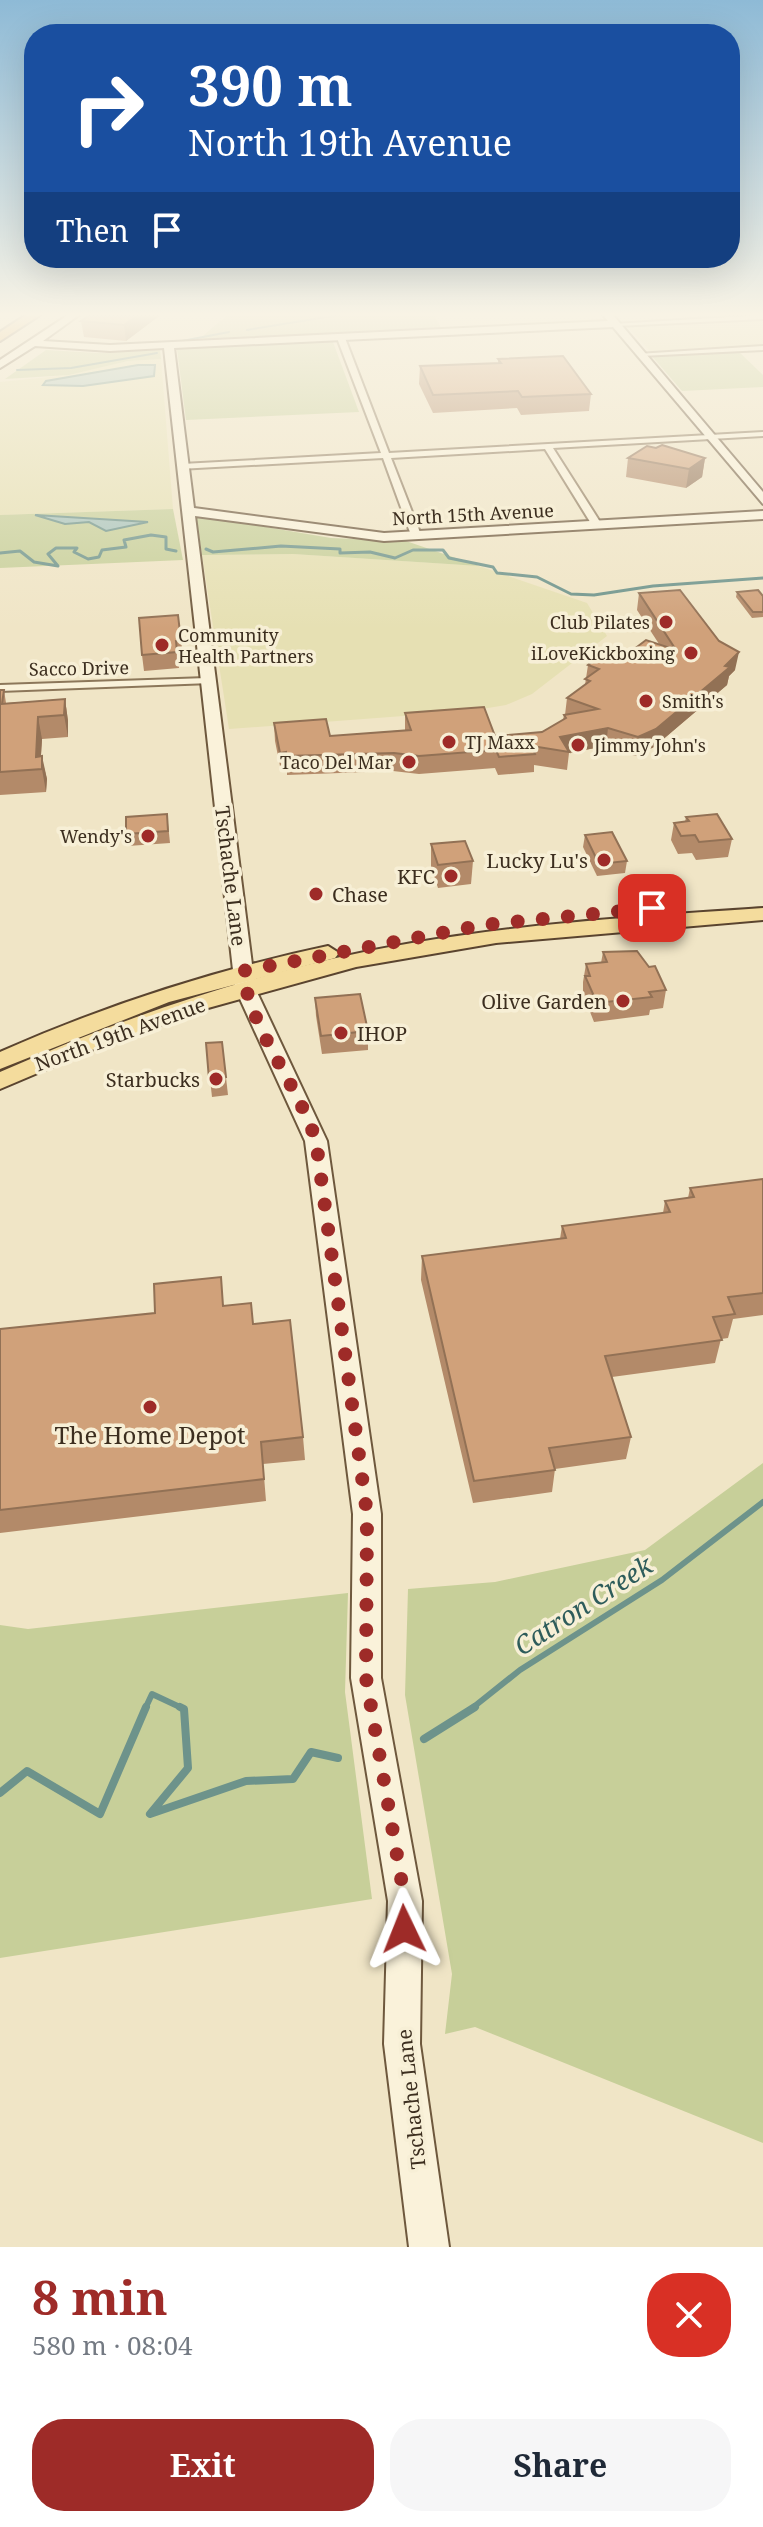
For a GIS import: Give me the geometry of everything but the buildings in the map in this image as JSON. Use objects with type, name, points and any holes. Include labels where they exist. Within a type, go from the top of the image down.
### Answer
[{"type":"main road","name":"North 19th Avenue","points":[[0,1061],[154,999],[483,925],[763,900]]},
{"type":"main road","name":"North 19th Avenue","points":[[0,1081],[244,980],[504,936],[763,914]]},
{"type":"street","name":"Tschache Lane","points":[[177,420],[244,980],[253,1013],[306,1112],[316,1141],[367,1514],[366,1678],[405,1901],[402,2044],[429,2247]]},
{"type":"street","points":[[372,420],[416,535]]},
{"type":"street","points":[[696,420],[763,500]]},
{"type":"street","points":[[182,467],[763,434]]},
{"type":"street","points":[[549,448],[597,525]]},
{"type":"street","name":"North 15th Avenue","points":[[187,512],[219,513],[359,534],[416,535],[763,515]]},
{"type":"street","name":"Sacco Drive","points":[[0,688],[207,681]]},
{"type":"shaded area","points":[[0,420],[166,420],[173,509],[0,515]]},
{"type":"shaded area","points":[[293,554],[479,566],[587,603],[607,636],[532,694],[506,705],[470,711],[229,729],[202,555]]},
{"type":"green space","points":[[173,509],[183,560],[0,568],[0,515]]},
{"type":"green space","points":[[196,515],[331,538],[406,541],[479,566],[293,554],[202,555]]},
{"type":"green space","points":[[763,1463],[763,2143],[475,2027],[445,2034],[452,1974],[405,1695],[408,1589],[495,1582],[645,1550]]},
{"type":"green space","points":[[348,1593],[345,1692],[372,1899],[0,1958],[0,1625],[28,1629]]},
{"type":"water","points":[[35,515],[148,522],[106,531],[89,522],[65,524]]},
{"type":"waterway","points":[[0,553],[20,551],[34,562],[58,566],[48,554],[56,548],[77,548],[74,552],[88,559],[99,557],[102,550],[126,547],[124,540],[151,535],[166,537],[166,549],[176,551]]},
{"type":"waterway","points":[[206,549],[213,552],[281,546],[340,549],[340,553],[370,552],[395,558],[413,550],[443,550],[449,558],[493,567],[497,573],[537,577],[571,594],[594,595],[653,586],[763,578]]},
{"type":"waterway","name":"Catron Creek","points":[[471,1709],[520,1670],[662,1580],[763,1502]]},
{"type":"waterway","name":"Catron Creek","points":[[145,1709],[152,1694],[184,1709]]},
{"type":"waterway","name":"Catron Creek","points":[[0,1793],[27,1771],[100,1814],[146,1707]]},
{"type":"waterway","name":"Catron Creek","points":[[180,1707],[184,1709]]},
{"type":"waterway","name":"Catron Creek","points":[[424,1739],[475,1707]]},
{"type":"waterway","name":"Catron Creek","points":[[184,1709],[188,1768],[150,1814],[246,1781],[293,1779],[311,1752],[338,1758]]},
{"type":"place","name":"Club Pilates","points":[[666,622]]},
{"type":"place","name":"Community Health Partners","points":[[162,645]]},
{"type":"place","name":"iLoveKickboxing","points":[[691,653]]},
{"type":"place","name":"Smith's","points":[[646,701]]},
{"type":"place","name":"TJ Maxx","points":[[449,742]]},
{"type":"place","name":"Jimmy John's","points":[[578,745]]},
{"type":"place","name":"Taco Del Mar","points":[[409,762]]},
{"type":"place","name":"Wendy's","points":[[148,836]]},
{"type":"place","name":"Lucky Lu's","points":[[604,860]]},
{"type":"place","name":"KFC","points":[[451,876]]},
{"type":"place","name":"Chase","points":[[316,894]]},
{"type":"place","name":"Olive Garden","points":[[623,1001]]},
{"type":"place","name":"IHOP","points":[[341,1033]]},
{"type":"place","name":"Starbucks","points":[[216,1079]]},
{"type":"place","name":"The Home Depot","points":[[150,1407]]},
{"type":"route","points":[[404,1929],[405,1901],[366,1678],[367,1514],[316,1141],[306,1112],[253,1013],[243,971],[483,925],[652,908]]}]
